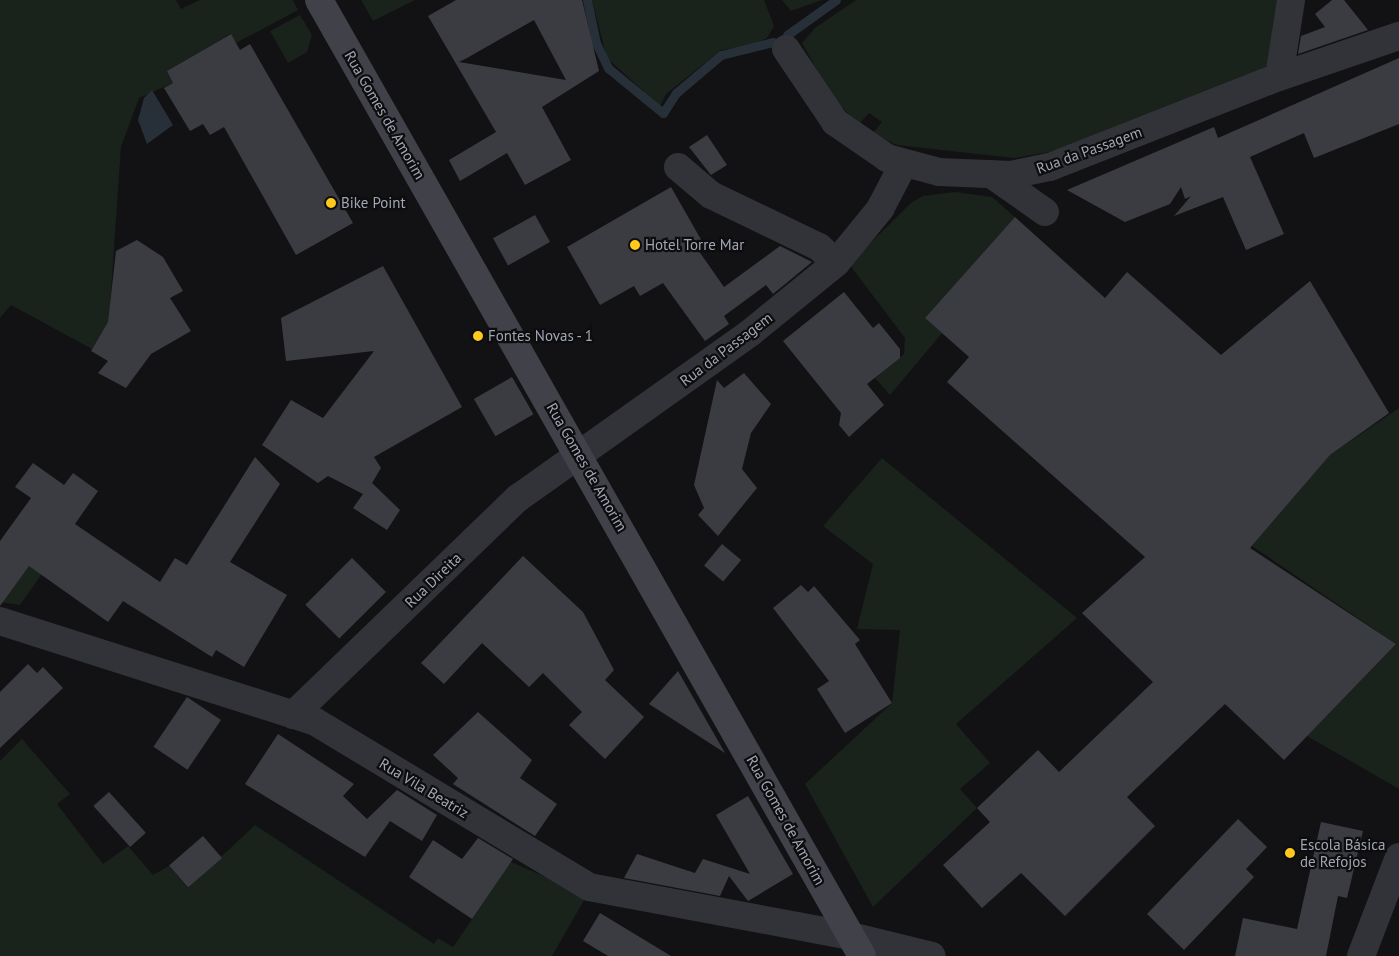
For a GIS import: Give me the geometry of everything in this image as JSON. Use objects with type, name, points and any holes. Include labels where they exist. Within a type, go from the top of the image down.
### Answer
[{"type":"main road","name":"Rua Gomes de Amorim","points":[[319,0],[580,456],[856,946]]},
{"type":"street","points":[[1279,77],[1291,0]]},
{"type":"street","name":"Rua da Passagem","points":[[580,456],[750,333],[836,263],[880,209],[903,165],[992,174],[1050,167],[1279,77],[1399,36]]},
{"type":"street","points":[[786,49],[835,122],[860,142],[903,165]]},
{"type":"street","points":[[678,167],[711,195],[818,247],[836,263]]},
{"type":"street","points":[[992,174],[1045,212]]},
{"type":"street","name":"Rua Direita","points":[[294,715],[518,498],[580,456]]},
{"type":"street","name":"Rua Vila Beatriz","points":[[0,621],[314,722],[589,887],[856,946]]},
{"type":"street","points":[[1361,956],[1399,857]]},
{"type":"street","points":[[856,946],[932,956]]},
{"type":"shaded area","points":[[0,0],[176,0],[181,9],[200,0],[293,0],[298,10],[236,43],[230,34],[167,71],[173,83],[139,98],[121,147],[109,321],[92,349],[11,305],[0,318]]},
{"type":"shaded area","points":[[361,0],[415,0],[373,21]]},
{"type":"shaded area","points":[[592,0],[764,0],[774,26],[767,38],[750,46],[721,50],[666,94],[660,106],[607,58]]},
{"type":"shaded area","points":[[782,0],[822,0],[791,11]]},
{"type":"shaded area","points":[[856,0],[1282,0],[1268,65],[1260,72],[1066,149],[1014,158],[897,145],[872,134],[882,122],[869,113],[859,124],[851,117],[830,94],[802,43],[815,28]]},
{"type":"shaded area","points":[[300,15],[312,35],[307,52],[288,63],[270,31]]},
{"type":"shaded area","points":[[152,90],[173,125],[147,144],[138,120],[144,98]]},
{"type":"shaded area","points":[[955,192],[992,197],[1015,217],[925,318],[942,333],[890,395],[875,378],[904,354],[905,338],[849,264],[911,203],[923,196]]},
{"type":"shaded area","points":[[1399,408],[1399,789],[1307,736],[1396,644],[1252,546],[1330,455]]},
{"type":"shaded area","points":[[882,458],[1077,618],[956,724],[990,763],[960,789],[977,808],[873,907],[805,784],[892,703],[900,630],[857,629],[873,564],[823,526]]},
{"type":"shaded area","points":[[60,548],[20,605],[0,602],[0,579]]},
{"type":"shaded area","points":[[22,739],[70,794],[57,804],[103,864],[128,846],[153,875],[169,866],[188,888],[255,825],[434,944],[438,938],[453,947],[511,862],[587,895],[552,956],[0,956],[0,761]]},
{"type":"building","points":[[456,0],[582,0],[599,71],[542,107],[571,160],[525,185],[507,153],[460,181],[449,160],[496,132],[428,16]],"holes":[[[534,20],[566,80],[459,62]]]},
{"type":"building","points":[[1332,0],[1344,0],[1368,30],[1298,54],[1301,36],[1325,27],[1315,14]]},
{"type":"building","points":[[231,34],[240,50],[250,44],[353,223],[296,255],[224,127],[210,135],[203,124],[190,131],[164,88],[173,83],[167,71]]},
{"type":"building","points":[[1399,58],[1399,124],[1314,158],[1304,133],[1250,157],[1284,234],[1246,250],[1223,197],[1174,216],[1191,196],[1185,199],[1181,187],[1170,204],[1125,222],[1067,190],[1214,127],[1218,138]]},
{"type":"building","points":[[707,135],[727,165],[711,175],[689,147]]},
{"type":"building","points":[[671,187],[703,243],[696,247],[724,287],[780,246],[812,262],[773,294],[766,285],[724,316],[729,324],[705,341],[663,283],[640,296],[634,286],[600,305],[567,247]]},
{"type":"building","points":[[535,215],[550,242],[508,265],[493,238]]},
{"type":"building","points":[[1015,217],[1105,298],[1127,272],[1221,355],[1310,281],[1389,413],[1330,455],[1250,548],[1396,644],[1284,760],[1225,704],[1127,797],[1155,826],[1065,916],[1021,873],[982,908],[943,865],[990,822],[977,808],[1038,750],[1059,772],[1153,682],[1082,613],[1145,557],[947,382],[969,357],[925,318]]},
{"type":"building","points":[[137,240],[163,257],[183,291],[170,298],[191,331],[151,354],[126,388],[98,373],[108,361],[91,351],[108,322],[116,251]]},
{"type":"building","points":[[383,266],[462,407],[374,457],[381,468],[372,483],[400,510],[387,530],[353,508],[363,494],[328,476],[318,483],[262,445],[291,400],[323,418],[374,351],[286,361],[281,318]]},
{"type":"building","points":[[844,292],[873,328],[879,323],[900,349],[900,358],[867,384],[884,405],[849,437],[839,425],[841,413],[783,341]]},
{"type":"building","points":[[744,373],[771,404],[751,433],[742,469],[757,488],[718,536],[698,515],[704,508],[694,485],[717,380],[724,388]]},
{"type":"building","points":[[512,377],[534,414],[495,436],[474,399]]},
{"type":"building","points":[[255,457],[280,484],[230,562],[287,595],[244,667],[216,650],[212,657],[123,601],[108,622],[29,566],[0,606],[0,541],[31,498],[15,487],[33,463],[64,485],[73,473],[98,491],[75,524],[160,582],[175,558],[187,565]]},
{"type":"building","points":[[722,544],[741,560],[723,582],[704,565]]},
{"type":"building","points":[[523,556],[583,612],[614,670],[605,680],[644,717],[605,759],[569,725],[582,712],[543,673],[529,687],[482,643],[444,684],[421,663]]},
{"type":"building","points":[[352,558],[386,592],[339,639],[305,605]]},
{"type":"building","points":[[801,585],[808,592],[814,586],[860,640],[855,644],[892,703],[845,733],[817,689],[829,681],[773,608]]},
{"type":"building","points":[[28,664],[37,673],[43,667],[63,688],[0,748],[0,692]]},
{"type":"building","points":[[678,671],[725,753],[649,704]]},
{"type":"building","points":[[187,697],[221,720],[187,770],[153,747]]},
{"type":"building","points":[[478,712],[532,760],[520,778],[557,804],[535,836],[453,784],[458,778],[433,755]]},
{"type":"building","points":[[278,734],[354,784],[343,796],[367,819],[397,790],[437,815],[422,841],[390,821],[365,857],[245,784]]},
{"type":"building","points":[[109,792],[146,833],[130,847],[93,806]]},
{"type":"building","points":[[748,796],[793,874],[748,901],[729,876],[720,896],[624,878],[637,854],[695,873],[703,859],[750,874],[716,815]]},
{"type":"building","points":[[1238,819],[1267,847],[1246,869],[1254,877],[1184,950],[1147,914]]},
{"type":"building","points":[[1321,822],[1363,831],[1347,898],[1338,896],[1326,956],[1235,956],[1243,918],[1297,929]]},
{"type":"building","points":[[203,836],[222,858],[188,887],[169,866]]},
{"type":"building","points":[[478,838],[513,859],[472,919],[409,877],[433,840],[462,859]]},
{"type":"building","points":[[600,913],[671,956],[608,956],[583,941]]},
{"type":"waterway","points":[[587,0],[596,43],[608,68],[663,113],[676,93],[721,55],[773,42]]},
{"type":"waterway","points":[[787,35],[836,0]]},
{"type":"place","name":"Bike Point","points":[[331,203]]},
{"type":"place","name":"Hotel Torre Mar","points":[[635,245]]},
{"type":"place","name":"Fontes Novas - 1","points":[[478,336]]},
{"type":"place","name":"Escola Básica de Refojos","points":[[1290,853]]}]
